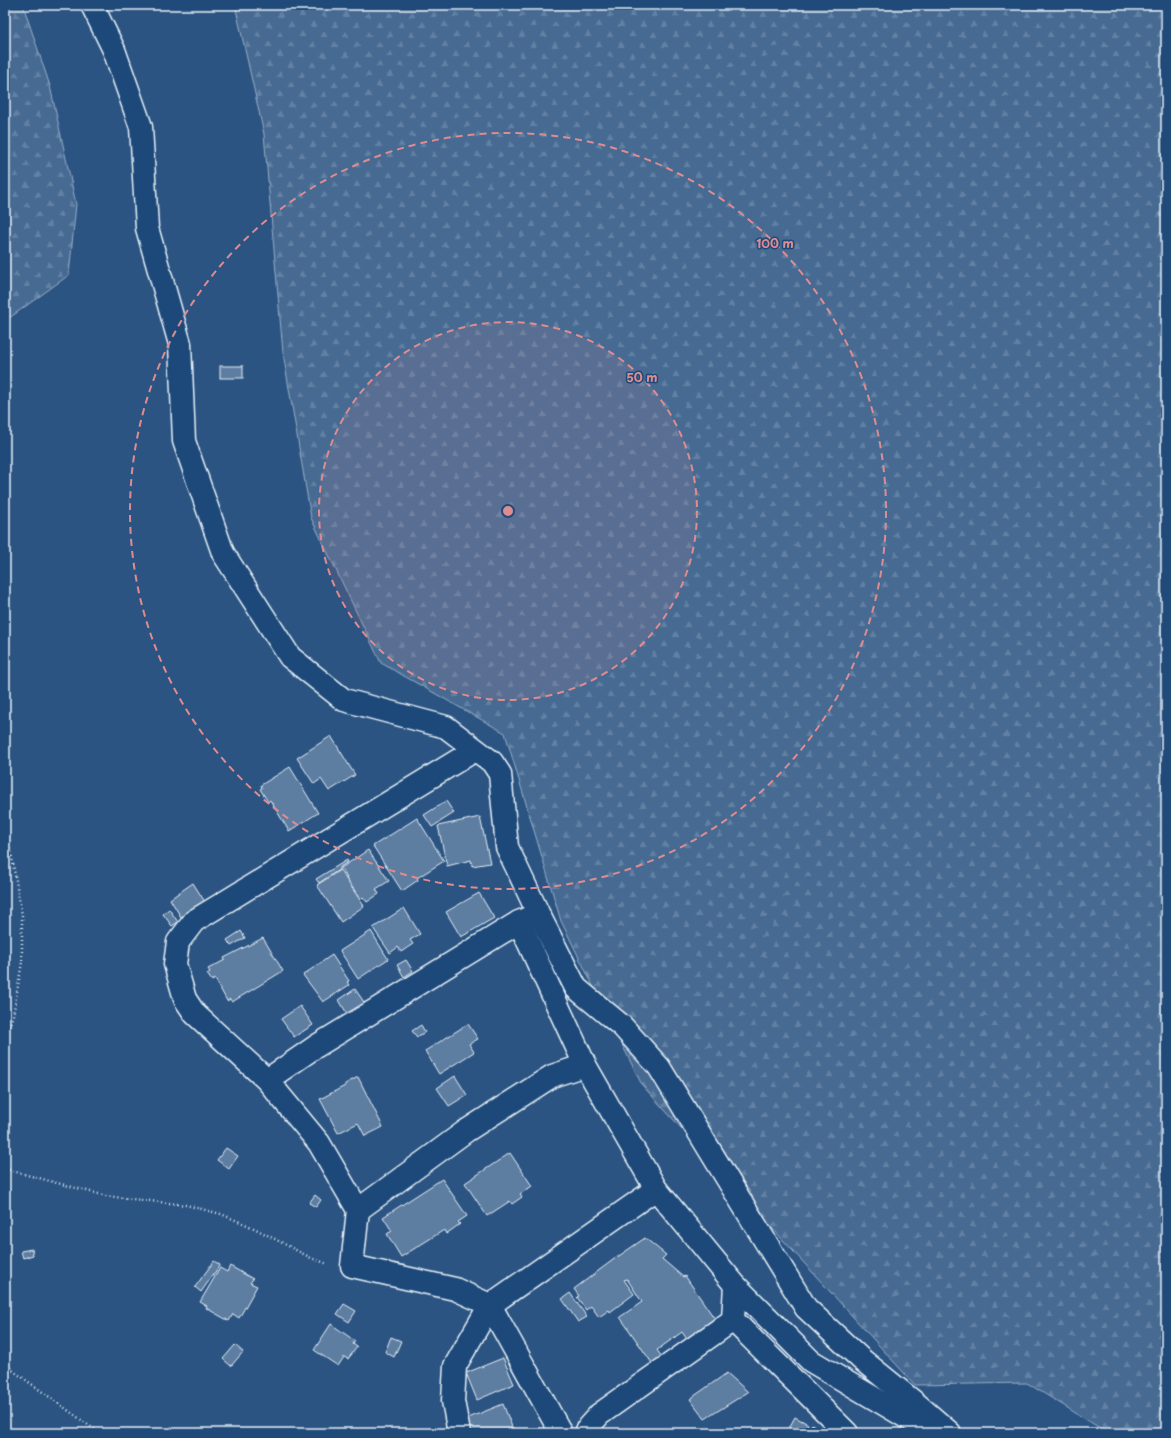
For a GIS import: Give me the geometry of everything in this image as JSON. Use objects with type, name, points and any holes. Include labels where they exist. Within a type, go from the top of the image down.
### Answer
[{"type":"street","points":[[92,5],[114,50],[141,127],[148,228],[180,344],[184,441],[224,553],[290,657],[344,700],[446,727],[492,762],[500,774],[507,847],[529,918],[585,1065],[656,1189],[734,1285],[811,1362],[933,1433]]},
{"type":"street","points":[[475,750],[194,921],[178,942],[175,964],[185,999],[195,1014],[267,1080],[319,1143],[358,1210],[352,1266],[455,1289],[490,1305],[561,1433]]},
{"type":"street","points":[[267,1080],[315,1046],[529,918]]},
{"type":"street","points":[[529,918],[576,988],[622,1026],[659,1067],[806,1308],[861,1359],[950,1433]]},
{"type":"street","points":[[358,1210],[466,1132],[552,1076],[585,1065]]},
{"type":"street","points":[[459,1433],[453,1401],[455,1366],[490,1305],[656,1189]]},
{"type":"street","points":[[734,1285],[733,1320],[847,1433]]},
{"type":"street","points":[[586,1433],[589,1426],[600,1414],[733,1320]]},
{"type":"path","points":[[5,833],[11,852],[22,915],[22,962],[14,1016],[5,1038]]},
{"type":"path","points":[[5,1169],[106,1196],[186,1204],[221,1214],[252,1227],[311,1258],[331,1265],[352,1266]]},
{"type":"path","points":[[5,1361],[12,1370],[94,1429],[97,1433]]},
{"type":"green space","points":[[5,5],[23,5],[50,86],[76,204],[69,275],[5,321]]},
{"type":"green space","points":[[235,5],[1166,5],[1166,1433],[1108,1433],[1027,1383],[915,1385],[642,1085],[561,921],[505,733],[381,663],[311,518],[283,353],[264,134]]},
{"type":"building","points":[[220,366],[243,366],[243,378],[220,378]]},
{"type":"building","points":[[331,736],[355,775],[329,791],[321,779],[314,784],[297,758]]},
{"type":"building","points":[[290,767],[318,813],[289,831],[270,800],[268,802],[260,789],[262,788],[261,785]]},
{"type":"building","points":[[446,801],[454,813],[432,827],[424,815]]},
{"type":"building","points":[[480,817],[490,863],[472,866],[471,860],[447,866],[438,826]]},
{"type":"building","points":[[417,818],[444,861],[417,878],[418,880],[402,891],[373,846]]},
{"type":"building","points":[[368,850],[389,881],[376,889],[379,894],[367,902],[363,897],[361,899],[346,879],[347,878],[341,868]]},
{"type":"building","points":[[347,860],[348,862],[340,867],[340,869],[319,883],[316,879]]},
{"type":"building","points":[[340,870],[364,906],[341,922],[317,885]]},
{"type":"building","points":[[193,883],[205,902],[181,917],[170,899]]},
{"type":"building","points":[[479,893],[494,918],[461,937],[446,912]]},
{"type":"building","points":[[404,908],[420,934],[410,940],[413,944],[401,952],[398,947],[390,953],[373,928]]},
{"type":"building","points":[[169,909],[178,922],[172,926],[163,914]]},
{"type":"building","points":[[241,931],[245,938],[231,946],[227,940]]},
{"type":"building","points":[[371,931],[388,959],[358,979],[340,951]]},
{"type":"building","points":[[263,938],[283,971],[232,1002],[230,999],[227,1001],[215,979],[212,981],[207,974],[210,972],[208,969],[225,960],[224,958]]},
{"type":"building","points":[[332,955],[349,981],[347,982],[349,985],[323,1002],[303,975]]},
{"type":"building","points":[[406,960],[413,971],[404,977],[397,965]]},
{"type":"building","points":[[355,989],[366,1005],[349,1017],[339,1000]]},
{"type":"building","points":[[300,1006],[313,1025],[294,1037],[281,1019]]},
{"type":"building","points":[[468,1024],[478,1039],[469,1044],[474,1052],[439,1074],[425,1051]]},
{"type":"building","points":[[421,1025],[425,1032],[417,1037],[412,1031]]},
{"type":"building","points":[[455,1076],[467,1095],[449,1106],[437,1088]]},
{"type":"building","points":[[358,1077],[383,1127],[365,1136],[358,1123],[338,1133],[320,1099],[345,1086],[345,1084]]},
{"type":"building","points":[[226,1148],[238,1156],[229,1169],[217,1160]]},
{"type":"building","points":[[510,1153],[532,1186],[520,1194],[522,1197],[512,1204],[510,1201],[487,1216],[465,1183]]},
{"type":"building","points":[[442,1179],[467,1216],[458,1222],[460,1224],[446,1234],[444,1230],[401,1257],[387,1234],[392,1231],[383,1217]]},
{"type":"building","points":[[315,1195],[321,1200],[316,1207],[309,1203]]},
{"type":"building","points":[[645,1238],[666,1255],[662,1259],[683,1277],[685,1276],[717,1322],[689,1342],[682,1332],[657,1350],[663,1359],[654,1366],[620,1317],[642,1302],[627,1279],[624,1280],[634,1294],[610,1312],[609,1310],[599,1317],[591,1306],[586,1310],[577,1297],[579,1296],[574,1289]]},
{"type":"building","points":[[32,1249],[33,1255],[23,1258],[21,1251]]},
{"type":"building","points":[[214,1261],[220,1265],[201,1292],[195,1287]]},
{"type":"building","points":[[230,1266],[253,1279],[250,1283],[257,1286],[239,1318],[233,1314],[229,1321],[206,1308],[207,1306],[200,1302],[220,1268],[227,1272]]},
{"type":"building","points":[[570,1293],[587,1317],[578,1322],[562,1299]]},
{"type":"building","points":[[344,1304],[356,1311],[349,1322],[337,1314]]},
{"type":"building","points":[[331,1324],[355,1341],[353,1344],[357,1347],[348,1359],[344,1357],[338,1366],[314,1350]]},
{"type":"building","points":[[391,1337],[401,1341],[394,1357],[385,1352]]},
{"type":"building","points":[[235,1345],[243,1352],[231,1366],[223,1359]]},
{"type":"building","points":[[503,1358],[514,1384],[477,1400],[466,1373]]},
{"type":"building","points":[[727,1373],[748,1392],[705,1419],[690,1399]]},
{"type":"building","points":[[503,1404],[514,1432],[471,1433],[466,1419]]},
{"type":"building","points":[[795,1417],[808,1424],[803,1433],[798,1433],[789,1428]]},
{"type":"building","points":[[812,1424],[823,1433],[805,1433]]}]
